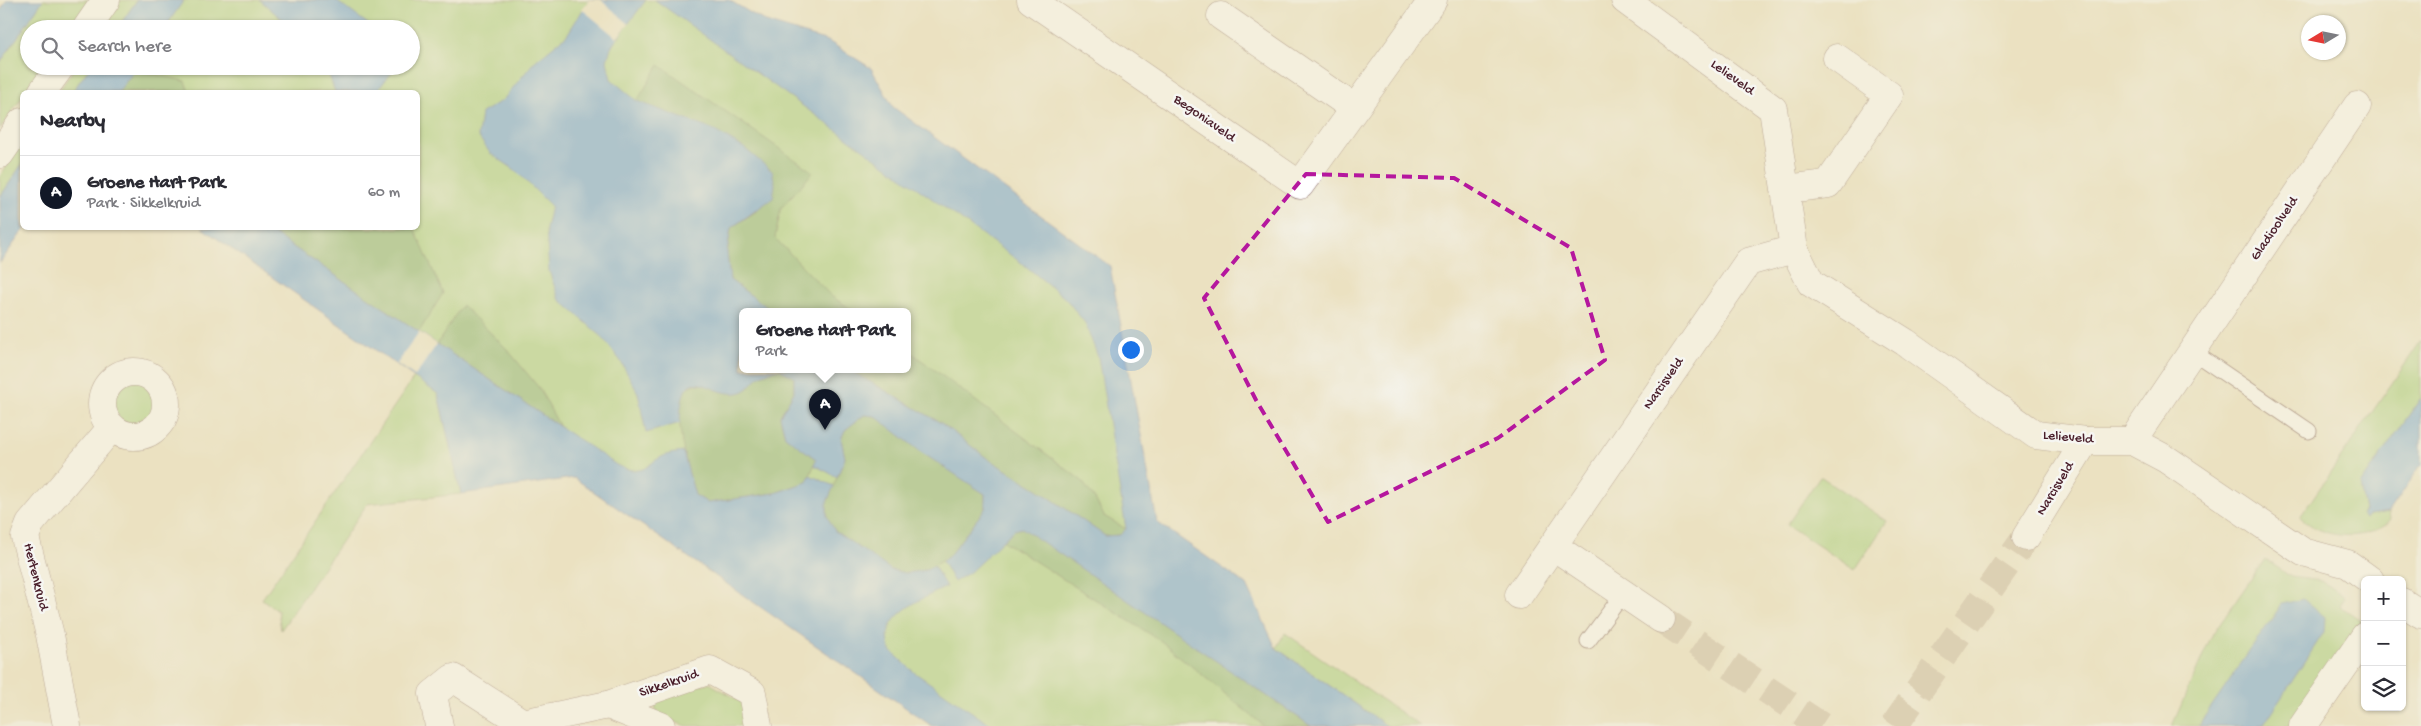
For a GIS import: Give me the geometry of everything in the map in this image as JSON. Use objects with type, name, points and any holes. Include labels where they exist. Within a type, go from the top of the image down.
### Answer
[{"type":"street","points":[[92,20],[106,0]]},
{"type":"street","name":"Begoniaveld","points":[[1032,0],[1300,185],[1432,0]]},
{"type":"street","name":"Lelieveld","points":[[1625,0],[1773,108],[1794,249],[1811,283],[1904,342],[2036,435],[2085,441],[2132,441],[2166,459],[2303,552],[2348,564],[2364,576]]},
{"type":"street","points":[[1221,16],[1354,108]]},
{"type":"street","points":[[1786,189],[1828,184],[1889,95],[1837,58]]},
{"type":"street","points":[[43,90],[54,75]]},
{"type":"street","name":"Gladioolveld","points":[[2132,441],[2357,106]]},
{"type":"street","points":[[0,154],[20,125]]},
{"type":"street","name":"Narcisveld","points":[[1519,595],[1748,262],[1794,249]]},
{"type":"street","name":"Hertenkruid","points":[[67,726],[50,635],[25,537],[30,524],[112,428]]},
{"type":"street","name":"Narcisveld","points":[[2026,537],[2085,441]]},
{"type":"street","points":[[1553,546],[1660,619]]},
{"type":"street","points":[[2406,605],[2421,614]]},
{"type":"street","points":[[2303,726],[2361,642]]},
{"type":"street","name":"Sikkelkruid","points":[[439,726],[433,694],[453,678],[523,724],[608,705],[710,670],[752,693],[758,726]]},
{"type":"street","name":"Sikkelkruid","points":[[608,705],[661,726]]},
{"type":"lane","points":[[2193,352],[2309,431]]},
{"type":"lane","points":[[1588,642],[1623,594]]},
{"type":"highlighted area","points":[[1306,174],[1454,178],[1571,248],[1605,360],[1498,438],[1328,522],[1256,400],[1204,298]]},
{"type":"green space","points":[[43,0],[89,0],[75,20],[29,20]]},
{"type":"green space","points":[[121,0],[137,0],[123,20],[107,20]]},
{"type":"green space","points":[[155,0],[701,0],[1099,277],[1154,584],[1353,726],[957,726],[229,230],[420,230],[420,90],[90,90],[101,75],[420,75],[420,20],[141,20]]},
{"type":"green space","points":[[20,34],[20,75],[37,75],[26,90],[20,90],[20,100],[0,129],[0,63]]},
{"type":"green space","points":[[659,65],[813,172],[781,208],[775,238],[831,296],[849,308],[768,308],[730,280],[727,253],[731,228],[758,210],[637,101]]},
{"type":"green space","points":[[70,75],[84,75],[73,90],[59,90]]},
{"type":"green space","points":[[131,75],[158,75],[185,81],[188,90],[120,90]]},
{"type":"green space","points":[[20,146],[20,167],[0,197],[0,176]]},
{"type":"green space","points":[[268,230],[415,230],[443,293],[419,332]]},
{"type":"green space","points":[[462,305],[507,349],[539,388],[560,427],[437,344]]},
{"type":"green space","points":[[2421,341],[2421,398],[2360,485],[2365,510],[2362,516],[2389,512],[2390,519],[2384,526],[2366,534],[2346,536],[2315,528],[2300,517]]},
{"type":"green space","points":[[911,352],[1081,480],[1095,499],[1104,516],[1126,529],[1120,535],[1105,536],[1037,489],[988,459],[941,423],[855,373],[911,373]]},
{"type":"green space","points":[[765,373],[786,373],[794,377],[794,392],[780,416],[785,436],[817,459],[807,482],[775,493],[708,503],[695,495],[688,469],[680,432],[679,413],[682,398],[688,387],[699,384],[738,393],[748,388]]},
{"type":"green space","points":[[415,376],[438,394],[461,494],[367,504],[281,630],[278,611],[262,599]]},
{"type":"green space","points":[[135,380],[148,384],[154,390],[158,403],[154,416],[148,422],[135,426],[122,422],[116,416],[112,403],[116,390],[122,384]]},
{"type":"green space","points":[[864,415],[875,416],[985,494],[985,509],[948,557],[926,570],[906,573],[891,570],[834,531],[827,517],[827,502],[845,458],[841,439],[845,430]]},
{"type":"green space","points":[[1820,476],[1887,521],[1855,570],[1787,525]]},
{"type":"green space","points":[[1022,528],[1311,726],[1264,726],[1161,641],[1003,541],[1014,530]]},
{"type":"green space","points":[[2265,559],[2291,577],[2322,581],[2345,597],[2340,606],[2361,620],[2290,726],[2172,726],[2211,637]]},
{"type":"green space","points":[[1285,633],[1420,726],[1387,726],[1276,648]]},
{"type":"green space","points":[[709,683],[744,703],[749,726],[686,726],[658,716],[655,706],[663,692]]},
{"type":"water","points":[[7,0],[43,0],[29,20],[20,20],[20,34],[0,63],[0,11]]},
{"type":"water","points":[[137,0],[184,0],[170,20],[123,20]]},
{"type":"water","points":[[260,0],[335,0],[363,20],[283,20]]},
{"type":"water","points":[[589,0],[646,0],[611,47],[607,61],[611,79],[637,101],[713,130],[744,148],[772,171],[775,184],[773,198],[731,228],[727,252],[730,280],[768,308],[739,308],[739,373],[765,373],[744,391],[732,393],[701,384],[693,384],[686,388],[682,401],[680,423],[646,433],[638,393],[620,360],[600,335],[559,299],[549,271],[546,229],[551,206],[515,170],[490,153],[478,136],[481,113],[503,100],[534,62],[567,35]]},
{"type":"water","points":[[655,0],[729,0],[766,22],[828,41],[871,68],[893,107],[1110,266],[1157,522],[1247,585],[1276,648],[1387,726],[1311,726],[1022,528],[1014,530],[970,572],[954,582],[942,561],[948,557],[985,509],[985,494],[921,452],[875,416],[864,415],[845,430],[841,439],[845,458],[837,477],[814,465],[816,459],[785,436],[780,416],[794,392],[794,377],[786,373],[855,373],[941,423],[988,459],[1037,489],[1105,536],[1120,535],[1126,529],[1098,357],[1085,323],[1066,299],[1023,264]]},
{"type":"water","points":[[84,75],[131,75],[120,90],[73,90]]},
{"type":"water","points":[[329,75],[390,75],[378,90],[334,90]]},
{"type":"water","points":[[20,167],[20,230],[24,230],[0,263],[0,197]]},
{"type":"water","points":[[205,230],[268,230],[618,466],[641,470],[666,455],[683,452],[695,495],[708,503],[775,493],[807,482],[810,475],[834,486],[827,502],[827,516],[835,531],[891,570],[906,573],[926,570],[934,566],[946,587],[921,599],[898,615],[888,632],[890,650],[914,672],[992,726],[932,726],[574,478],[461,494],[438,394]]},
{"type":"water","points":[[2421,398],[2421,465],[2389,512],[2369,515],[2366,519],[2362,516],[2365,510],[2360,485]]},
{"type":"water","points":[[2303,599],[2325,617],[2324,632],[2263,726],[2198,726],[2282,604]]},
{"type":"pier","points":[[589,0],[601,0],[629,24],[617,38],[582,9]]},
{"type":"pier","points":[[419,332],[437,344],[415,376],[397,364]]},
{"type":"tunnel","points":[[1894,726],[2026,537]]},
{"type":"tunnel","points":[[1661,619],[1821,726]]},
{"type":"place","name":"Groene Hart Park","points":[[825,430]]}]
